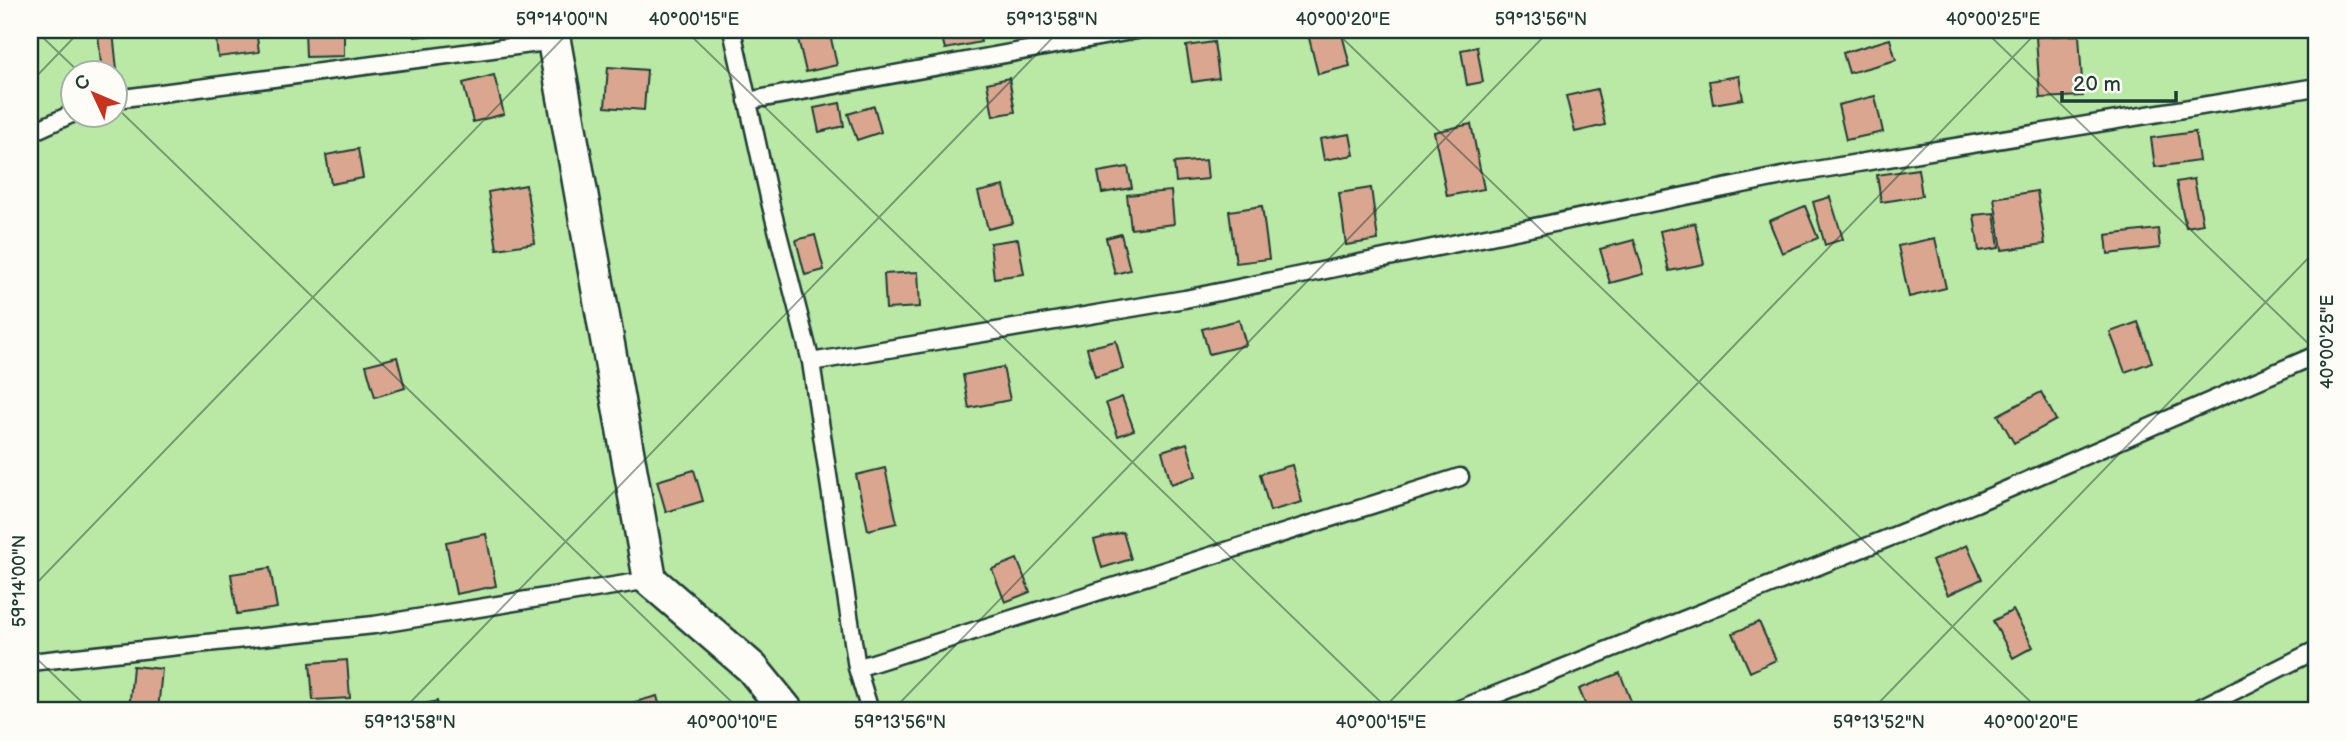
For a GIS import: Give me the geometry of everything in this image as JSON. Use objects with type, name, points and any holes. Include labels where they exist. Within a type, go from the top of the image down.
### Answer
[{"type":"street","points":[[553,35],[650,580],[752,668],[787,711]]},
{"type":"lane","points":[[732,30],[771,206],[811,362],[857,668],[870,711]]},
{"type":"lane","points":[[747,102],[1137,30]]},
{"type":"lane","points":[[130,97],[553,35]]},
{"type":"lane","points":[[811,362],[1185,299],[1792,174],[2316,87]]},
{"type":"lane","points":[[30,132],[60,119]]},
{"type":"lane","points":[[1455,711],[1976,503],[2316,355]]},
{"type":"lane","points":[[857,668],[1460,477]]},
{"type":"lane","points":[[30,662],[374,625],[650,580]]},
{"type":"lane","points":[[2194,711],[2316,650]]},
{"type":"green space","points":[[30,30],[2316,30],[2316,711],[30,711]]},
{"type":"building","points":[[215,30],[256,30],[259,52],[218,57]]},
{"type":"building","points":[[305,30],[344,30],[344,56],[306,57]]},
{"type":"building","points":[[414,30],[449,30],[449,33],[415,37]]},
{"type":"building","points":[[796,30],[829,30],[837,65],[806,72]]},
{"type":"building","points":[[940,30],[978,30],[981,42],[945,49]]},
{"type":"building","points":[[1307,30],[1341,30],[1350,66],[1318,74]]},
{"type":"building","points":[[113,32],[116,60],[101,60],[98,34]]},
{"type":"building","points":[[2079,35],[2083,96],[2040,98],[2036,37]]},
{"type":"building","points":[[1890,39],[1896,60],[1849,73],[1843,53]]},
{"type":"building","points":[[1214,42],[1219,78],[1192,82],[1186,46]]},
{"type":"building","points":[[1477,47],[1483,82],[1467,85],[1461,50]]},
{"type":"building","points":[[608,67],[647,70],[644,110],[605,107]]},
{"type":"building","points":[[494,75],[504,114],[473,122],[463,83]]},
{"type":"building","points":[[1739,76],[1743,99],[1713,104],[1709,81]]},
{"type":"building","points":[[1009,78],[1015,112],[993,116],[987,83]]},
{"type":"building","points":[[1597,89],[1605,125],[1575,132],[1566,96]]},
{"type":"building","points":[[1875,96],[1883,132],[1846,140],[1838,105]]},
{"type":"building","points":[[840,103],[844,126],[819,132],[814,108]]},
{"type":"building","points":[[874,106],[881,132],[857,140],[848,114]]},
{"type":"building","points":[[1471,124],[1484,189],[1447,196],[1434,132]]},
{"type":"building","points":[[2195,132],[2199,161],[2155,167],[2151,138]]},
{"type":"building","points":[[1350,134],[1354,155],[1324,160],[1320,139]]},
{"type":"building","points":[[358,149],[363,178],[331,184],[326,155]]},
{"type":"building","points":[[1206,160],[1208,179],[1176,182],[1174,163]]},
{"type":"building","points":[[1128,167],[1132,188],[1102,193],[1098,172]]},
{"type":"building","points":[[1918,169],[1922,196],[1881,202],[1877,175]]},
{"type":"building","points":[[2194,179],[2203,224],[2186,227],[2176,182]]},
{"type":"building","points":[[526,185],[535,243],[497,249],[488,192]]},
{"type":"building","points":[[1004,186],[1013,223],[988,229],[978,192]]},
{"type":"building","points":[[1371,188],[1378,240],[1346,245],[1339,193]]},
{"type":"building","points":[[1171,191],[1174,224],[1131,229],[1127,195]]},
{"type":"building","points":[[2037,191],[2045,244],[2002,250],[1994,198]]},
{"type":"building","points":[[1830,197],[1843,239],[1825,245],[1813,202]]},
{"type":"building","points":[[1262,206],[1269,259],[1236,263],[1229,211]]},
{"type":"building","points":[[1805,206],[1818,238],[1782,253],[1769,221]]},
{"type":"building","points":[[1994,213],[1999,248],[1979,251],[1974,215]]},
{"type":"building","points":[[1695,223],[1704,264],[1669,271],[1660,231]]},
{"type":"building","points":[[2158,229],[2160,248],[2108,254],[2106,235]]},
{"type":"building","points":[[1121,234],[1130,270],[1115,274],[1106,238]]},
{"type":"building","points":[[815,235],[824,270],[805,275],[796,240]]},
{"type":"building","points":[[1935,238],[1946,288],[1909,297],[1898,246]]},
{"type":"building","points":[[1018,239],[1024,274],[994,278],[990,243]]},
{"type":"building","points":[[1634,240],[1644,274],[1610,283],[1600,249]]},
{"type":"building","points":[[918,272],[920,307],[886,309],[884,274]]},
{"type":"building","points":[[1239,320],[1246,345],[1209,354],[1202,329]]},
{"type":"building","points":[[2138,322],[2152,362],[2125,372],[2110,332]]},
{"type":"building","points":[[1116,341],[1123,369],[1095,377],[1087,348]]},
{"type":"building","points":[[397,357],[405,388],[375,397],[366,365]]},
{"type":"building","points":[[1003,367],[1010,400],[969,408],[963,375]]},
{"type":"building","points":[[2041,392],[2056,420],[2014,443],[1998,415]]},
{"type":"building","points":[[1122,397],[1134,430],[1118,436],[1106,403]]},
{"type":"building","points":[[1187,443],[1196,476],[1171,484],[1162,451]]},
{"type":"building","points":[[1292,465],[1302,502],[1270,511],[1260,474]]},
{"type":"building","points":[[885,468],[897,523],[868,530],[856,475]]},
{"type":"building","points":[[694,470],[703,501],[666,512],[657,481]]},
{"type":"building","points":[[1123,532],[1131,559],[1102,568],[1094,540]]},
{"type":"building","points":[[486,534],[496,586],[456,594],[446,542]]},
{"type":"building","points":[[1967,545],[1982,579],[1948,595],[1932,561]]},
{"type":"building","points":[[1017,559],[1030,592],[1005,602],[992,569]]},
{"type":"building","points":[[270,568],[277,608],[237,614],[231,574]]},
{"type":"building","points":[[2013,610],[2033,647],[2013,658],[1993,621]]},
{"type":"building","points":[[1759,622],[1776,660],[1750,672],[1733,633]]},
{"type":"building","points":[[347,660],[350,698],[313,700],[310,663]]},
{"type":"building","points":[[133,666],[162,669],[158,711],[129,711]]},
{"type":"building","points":[[1620,673],[1634,709],[1588,711],[1579,689]]},
{"type":"building","points":[[657,696],[661,711],[614,711],[613,708]]},
{"type":"building","points":[[437,701],[439,711],[405,709]]},
{"type":"building","points":[[358,704],[359,711],[324,711]]},
{"type":"building","points":[[321,706],[322,711],[299,711],[299,708]]}]
